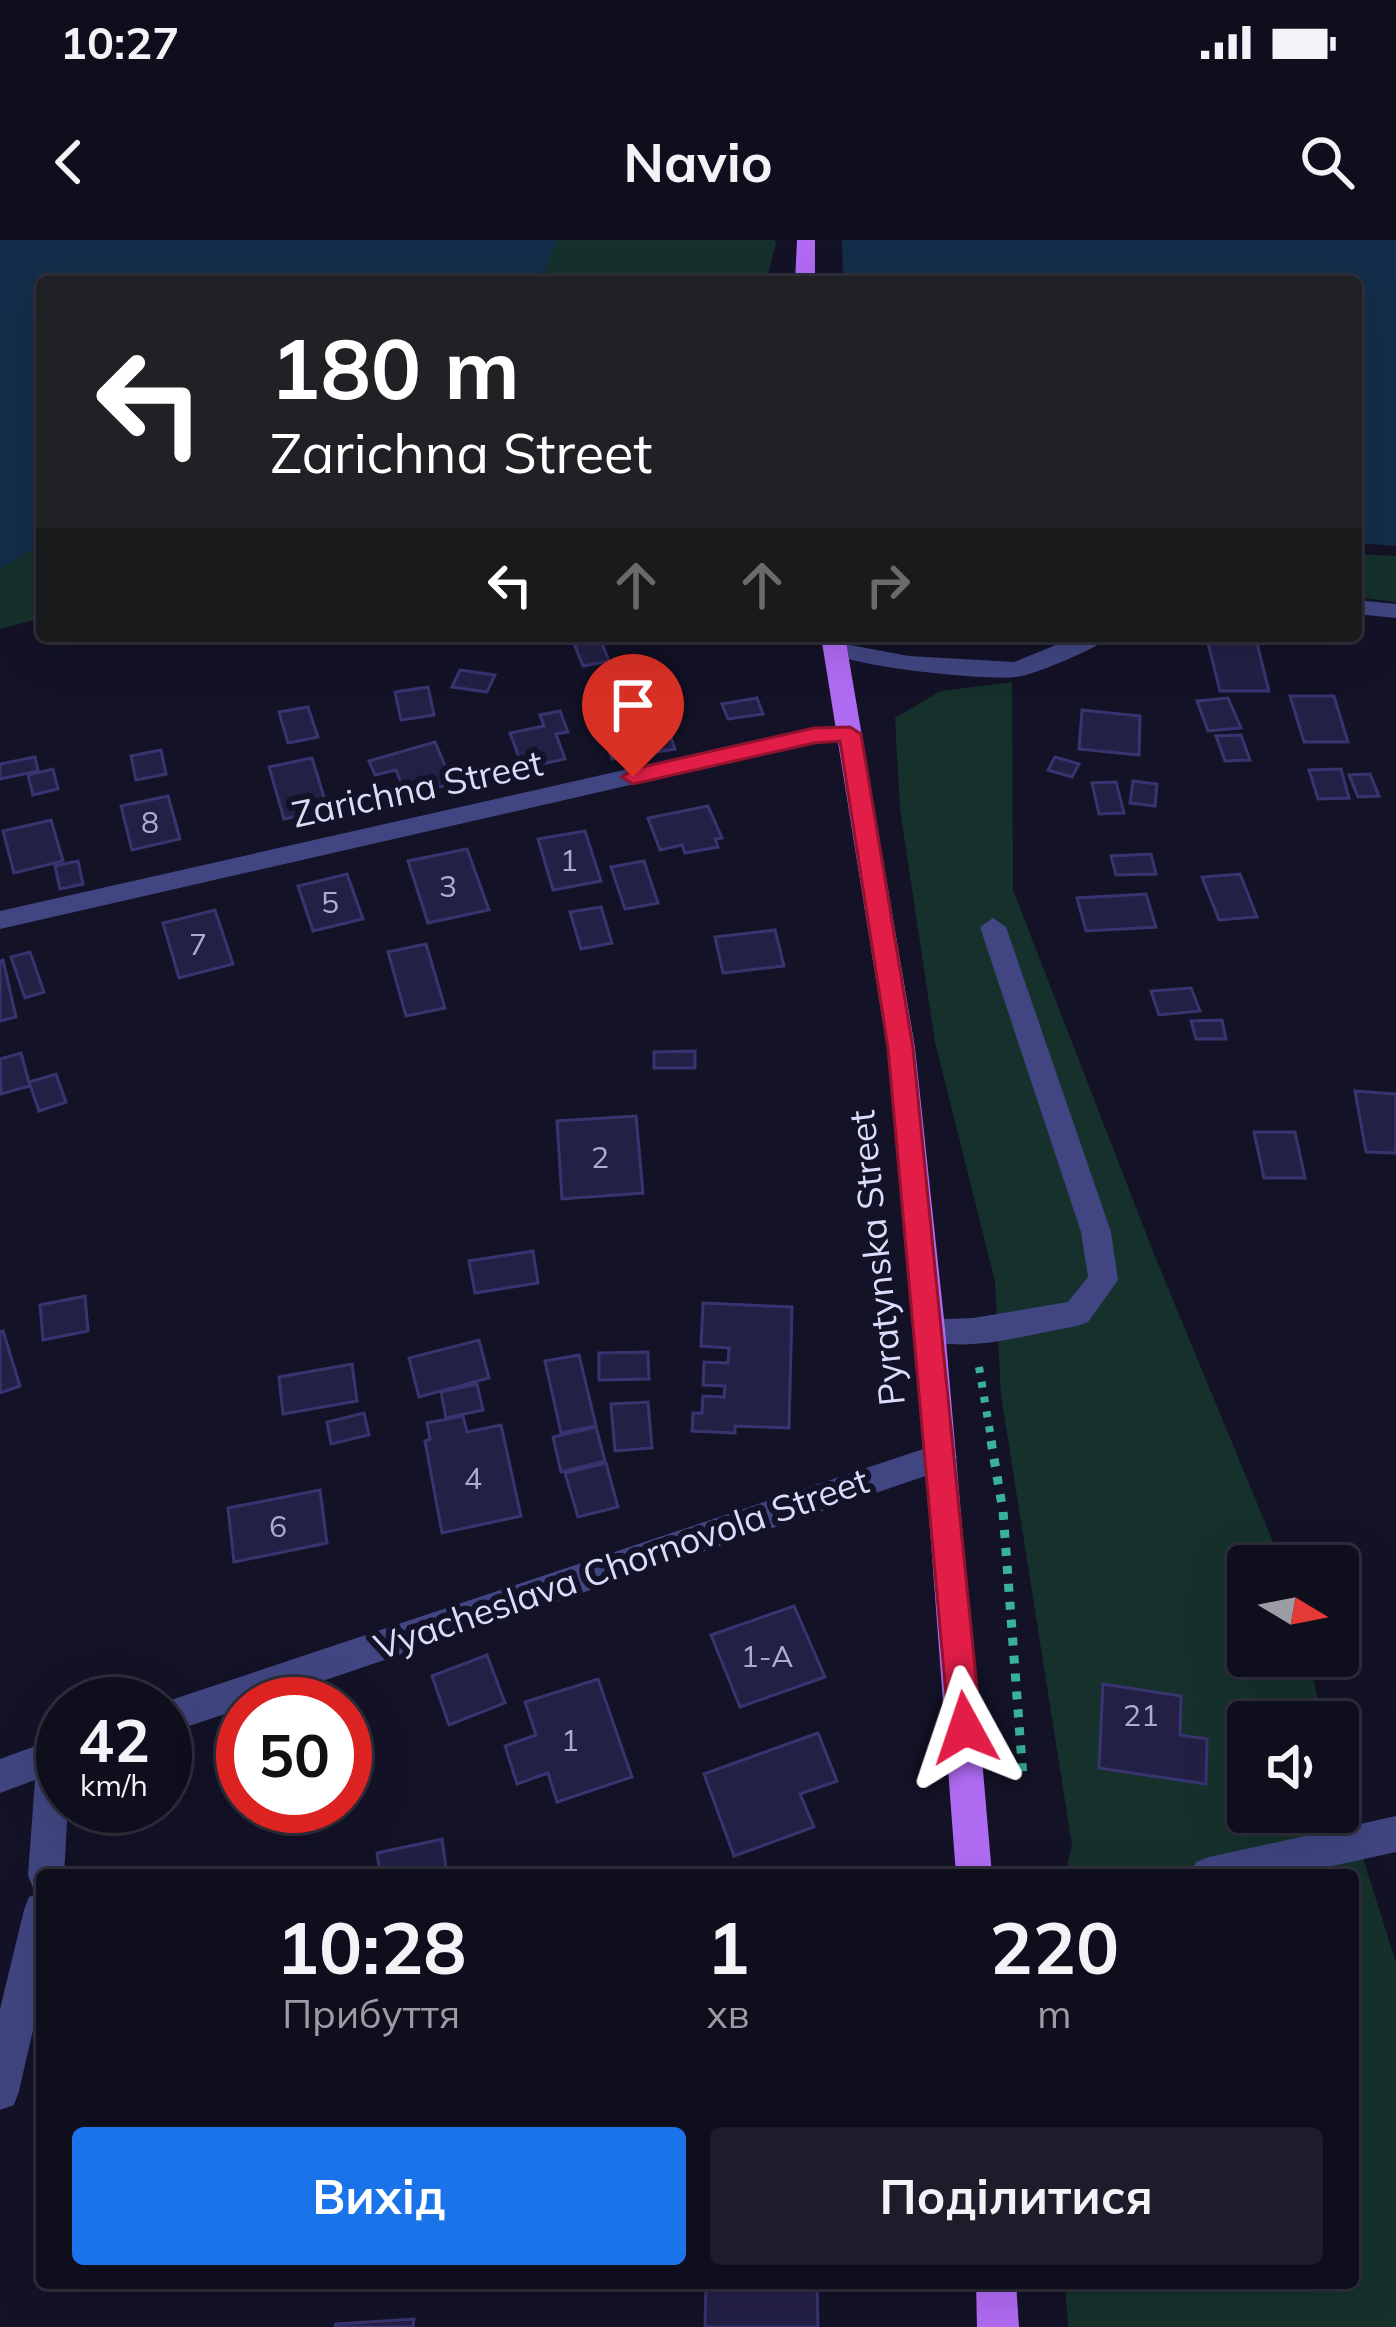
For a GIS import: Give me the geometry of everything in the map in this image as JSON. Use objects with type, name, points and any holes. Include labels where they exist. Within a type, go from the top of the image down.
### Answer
[{"type":"main road","points":[[805,276],[806,240]]},
{"type":"main road","name":"Pyratynska Street","points":[[834,642],[901,1048],[930,1329],[974,1869]]},
{"type":"main road","points":[[996,2289],[998,2327]]},
{"type":"street","points":[[1362,608],[1396,611]]},
{"type":"street","points":[[834,642],[909,663],[1016,670],[1084,642]]},
{"type":"street","name":"Zarichna Street","points":[[0,920],[814,735],[850,734]]},
{"type":"street","points":[[930,1329],[973,1331],[1077,1313],[1103,1280],[1096,1232],[992,927]]},
{"type":"street","name":"Vyacheslava Chornovola Street","points":[[192,1709],[941,1457]]},
{"type":"street","points":[[0,1776],[36,1763]]},
{"type":"street","points":[[47,1869],[50,1833]]},
{"type":"street","points":[[1236,1869],[1396,1834]]},
{"type":"street","points":[[0,2091],[36,1936]]},
{"type":"path","points":[[973,1331],[1003,1510],[1023,1777]]},
{"type":"green space","points":[[557,240],[776,243],[768,276],[542,276]]},
{"type":"green space","points":[[36,547],[36,620],[0,629],[0,568]]},
{"type":"green space","points":[[1362,554],[1396,556],[1396,602],[1362,598]]},
{"type":"green space","points":[[1012,682],[1013,890],[1154,1254],[1274,1545],[1227,1545],[1227,1677],[1312,1677],[1319,1701],[1227,1701],[1227,1833],[1355,1833],[1396,1963],[1396,2327],[1068,2327],[1065,2289],[1359,2289],[1359,1869],[1066,1869],[1072,1845],[1001,1395],[995,1281],[935,1042],[900,809],[895,718],[941,691]]},
{"type":"water","points":[[0,240],[557,240],[542,276],[36,276],[36,547],[0,568]]},
{"type":"water","points":[[842,240],[1396,240],[1396,546],[1362,543],[1362,276],[843,276]]},
{"type":"building","points":[[573,642],[601,642],[609,661],[583,666]]},
{"type":"building","points":[[1208,643],[1257,643],[1269,691],[1220,691]]},
{"type":"building","points":[[460,670],[495,675],[487,692],[452,687]]},
{"type":"building","points":[[651,682],[675,749],[612,759],[589,692]]},
{"type":"building","points":[[428,687],[434,715],[401,720],[395,692]]},
{"type":"building","points":[[1290,696],[1334,696],[1348,742],[1304,742]]},
{"type":"building","points":[[757,698],[763,714],[728,719],[722,704]]},
{"type":"building","points":[[1228,698],[1241,728],[1208,731],[1197,701]]},
{"type":"building","points":[[308,707],[318,737],[288,743],[279,712]]},
{"type":"building","points":[[1082,710],[1140,716],[1139,755],[1079,749]]},
{"type":"building","points":[[560,711],[568,732],[556,734],[565,759],[523,768],[510,733],[544,726],[540,715]]},
{"type":"building","points":[[1241,735],[1250,760],[1225,761],[1216,736]]},
{"type":"building","points":[[435,742],[453,784],[406,795],[396,770],[375,775],[369,761]]},
{"type":"building","points":[[161,750],[166,774],[136,780],[131,756]]},
{"type":"building","points":[[35,757],[38,771],[0,779],[0,764]]},
{"type":"building","points":[[1055,757],[1079,764],[1072,777],[1048,770]]},
{"type":"building","points":[[312,758],[328,810],[284,819],[269,767]]},
{"type":"building","points":[[53,769],[58,789],[33,795],[28,775]]},
{"type":"building","points":[[1341,769],[1349,798],[1318,799],[1309,770]]},
{"type":"building","points":[[1370,774],[1379,796],[1358,797],[1349,775]]},
{"type":"building","points":[[1133,781],[1157,784],[1155,806],[1130,803]]},
{"type":"building","points":[[1116,782],[1124,813],[1099,814],[1092,783]]},
{"type":"building","points":[[168,796],[180,839],[132,850],[121,806]]},
{"type":"building","points":[[708,806],[722,838],[715,839],[718,847],[685,853],[682,845],[660,850],[648,818]]},
{"type":"building","points":[[51,820],[63,861],[14,873],[3,831]]},
{"type":"building","points":[[585,831],[601,881],[553,890],[538,839]]},
{"type":"building","points":[[467,849],[489,910],[428,923],[408,861]]},
{"type":"building","points":[[1151,854],[1156,874],[1116,875],[1111,856]]},
{"type":"building","points":[[78,861],[83,884],[60,889],[55,866]]},
{"type":"building","points":[[644,861],[658,903],[625,909],[611,867]]},
{"type":"building","points":[[347,874],[363,919],[313,931],[298,886]]},
{"type":"building","points":[[1240,874],[1257,917],[1219,920],[1202,877]]},
{"type":"building","points":[[1146,894],[1156,927],[1086,931],[1077,898]]},
{"type":"building","points":[[601,907],[612,943],[581,949],[570,912]]},
{"type":"building","points":[[215,910],[233,964],[179,978],[163,923]]},
{"type":"building","points":[[775,930],[784,966],[723,973],[715,937]]},
{"type":"building","points":[[426,944],[445,1008],[406,1016],[388,952]]},
{"type":"building","points":[[30,952],[44,992],[25,998],[11,957]]},
{"type":"building","points":[[0,961],[16,1017],[0,1021]]},
{"type":"building","points":[[1191,988],[1200,1011],[1159,1015],[1151,991]]},
{"type":"building","points":[[1222,1020],[1226,1039],[1196,1039],[1191,1021]]},
{"type":"building","points":[[695,1051],[695,1068],[654,1068],[654,1052]]},
{"type":"building","points":[[21,1053],[30,1086],[1,1094],[0,1059]]},
{"type":"building","points":[[56,1074],[66,1102],[39,1111],[29,1082]]},
{"type":"building","points":[[1355,1091],[1396,1094],[1396,1153],[1366,1152]]},
{"type":"building","points":[[636,1116],[643,1193],[562,1199],[557,1121]]},
{"type":"building","points":[[1254,1132],[1295,1132],[1305,1178],[1264,1178]]},
{"type":"building","points":[[533,1251],[538,1283],[475,1293],[469,1261]]},
{"type":"building","points":[[85,1296],[88,1331],[43,1340],[40,1305]]},
{"type":"building","points":[[703,1303],[792,1307],[789,1428],[735,1426],[735,1433],[692,1431],[693,1413],[702,1413],[703,1396],[724,1397],[725,1386],[703,1385],[704,1362],[728,1363],[729,1348],[701,1346]]},
{"type":"building","points":[[0,1332],[20,1386],[0,1393]]},
{"type":"building","points":[[479,1340],[489,1378],[419,1397],[409,1358]]},
{"type":"building","points":[[648,1352],[649,1379],[599,1380],[599,1353]]},
{"type":"building","points":[[579,1355],[596,1426],[561,1433],[545,1361]]},
{"type":"building","points":[[352,1364],[357,1401],[283,1414],[279,1377]]},
{"type":"building","points":[[477,1384],[483,1410],[446,1418],[441,1392]]},
{"type":"building","points":[[648,1402],[652,1448],[615,1451],[611,1404]]},
{"type":"building","points":[[364,1413],[369,1435],[331,1444],[327,1422]]},
{"type":"building","points":[[463,1416],[467,1432],[501,1425],[521,1516],[442,1533],[425,1441],[430,1439],[427,1423]]},
{"type":"building","points":[[596,1427],[605,1461],[561,1472],[553,1437]]},
{"type":"building","points":[[606,1463],[618,1507],[578,1517],[565,1473]]},
{"type":"building","points":[[320,1490],[327,1543],[234,1562],[228,1508]]},
{"type":"building","points":[[794,1606],[825,1677],[740,1707],[711,1635]]},
{"type":"building","points":[[487,1655],[505,1703],[449,1725],[432,1676]]},
{"type":"building","points":[[598,1679],[632,1777],[557,1802],[548,1773],[517,1784],[505,1746],[536,1735],[525,1702]]},
{"type":"building","points":[[1103,1684],[1181,1696],[1180,1735],[1207,1739],[1206,1784],[1099,1768]]},
{"type":"building","points":[[818,1733],[837,1781],[800,1794],[814,1827],[734,1856],[704,1774]]},
{"type":"building","points":[[442,1839],[446,1869],[379,1869],[377,1853]]},
{"type":"building","points":[[706,2289],[817,2289],[818,2327],[705,2327]]},
{"type":"building","points":[[414,2319],[413,2327],[335,2327],[336,2324]]},
{"type":"route","points":[[633,777],[814,735],[850,734],[901,1048],[965,1728]]}]
